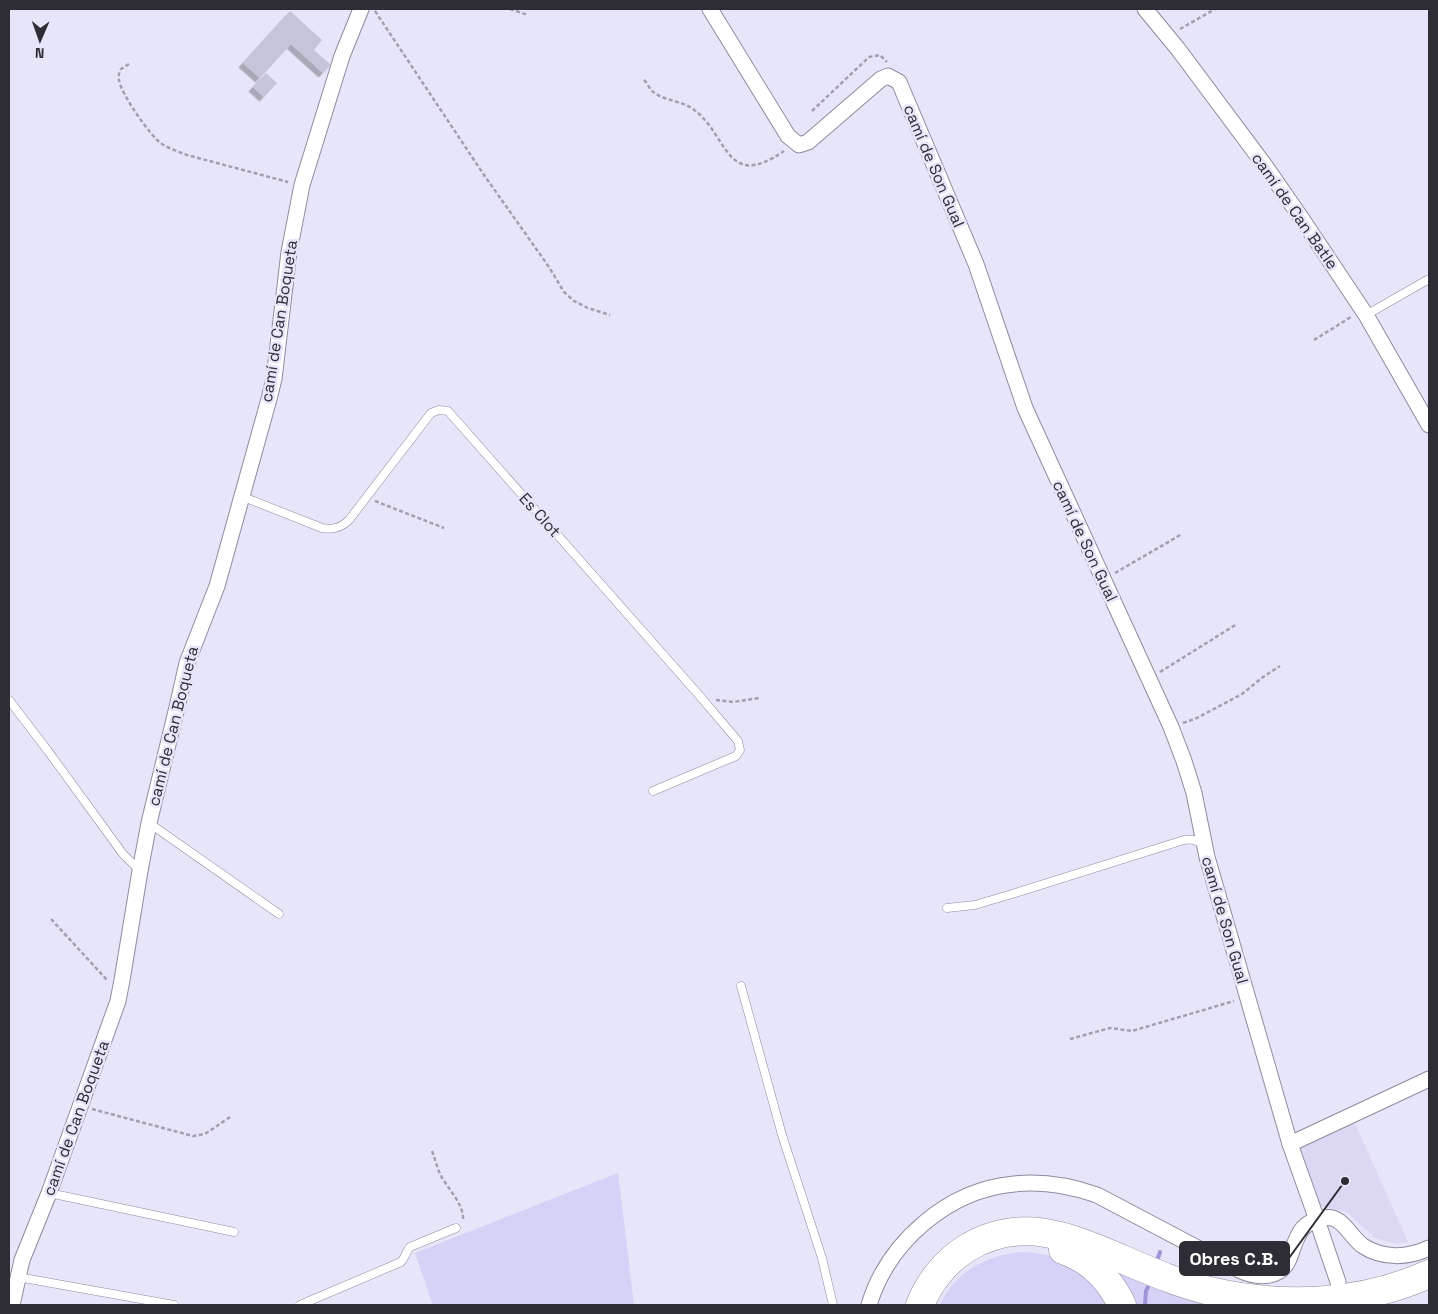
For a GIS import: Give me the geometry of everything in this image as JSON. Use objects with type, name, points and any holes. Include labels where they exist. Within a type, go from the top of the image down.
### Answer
[{"type":"highway","points":[[920,1305],[937,1275],[954,1258],[975,1244],[997,1235],[1015,1232],[1037,1232],[1062,1236],[1193,1287],[1252,1299],[1309,1301],[1344,1298],[1403,1285],[1429,1274]]},
{"type":"highway","points":[[933,1305],[947,1281],[955,1272],[971,1260],[998,1247],[1031,1243],[1059,1248],[1074,1254],[1089,1264],[1106,1280],[1122,1305]]},
{"type":"highway","points":[[1394,1305],[1429,1289]]},
{"type":"street","name":"camí de Can Boqueta","points":[[12,1305],[28,1244],[49,1193],[118,1001],[149,823],[187,663],[217,586],[274,379],[289,252],[302,185],[342,56],[361,9]]},
{"type":"street","points":[[710,9],[788,136],[794,142],[800,144],[808,142],[881,79],[888,76]]},
{"type":"street","name":"camí de Can Batle","points":[[1145,9],[1169,37],[1266,167],[1365,313],[1429,425]]},
{"type":"street","name":"camí de Son Gual","points":[[888,76],[898,82],[976,264],[1025,408],[1102,580],[1171,727],[1184,761],[1194,793],[1205,848],[1290,1144],[1338,1282]]},
{"type":"street","points":[[1290,1144],[1429,1079]]},
{"type":"street","points":[[869,1305],[877,1284],[891,1259],[913,1233],[940,1211],[954,1203],[968,1196],[999,1186],[1032,1183],[1050,1184],[1081,1190],[1097,1196],[1239,1270],[1258,1276],[1273,1274],[1284,1266],[1288,1261],[1299,1233],[1305,1226],[1327,1217],[1340,1221],[1362,1245],[1379,1254],[1409,1255],[1429,1248]]},
{"type":"lane","points":[[1365,313],[1429,279]]},
{"type":"lane","name":"Es Clot","points":[[241,496],[326,529],[336,528],[345,524],[431,413],[439,410],[448,411],[738,741],[739,752],[732,758],[653,791]]},
{"type":"lane","points":[[9,700],[123,854],[140,870]]},
{"type":"lane","points":[[149,823],[280,914]]},
{"type":"lane","points":[[947,908],[975,905],[1184,840],[1196,840],[1201,842],[1205,848]]},
{"type":"lane","points":[[741,986],[782,1135],[822,1258],[834,1305]]},
{"type":"lane","points":[[49,1193],[234,1232]]},
{"type":"lane","points":[[300,1305],[401,1262],[410,1247],[456,1228]]},
{"type":"lane","points":[[18,1277],[174,1305]]},
{"type":"path","points":[[372,9],[564,292],[574,301],[588,308],[610,315]]},
{"type":"path","points":[[510,9],[528,15]]},
{"type":"path","points":[[1169,37],[1182,26],[1215,9]]},
{"type":"path","points":[[812,111],[869,57],[880,55],[884,58],[888,66],[888,76]]},
{"type":"path","points":[[129,64],[121,69],[119,74],[120,86],[127,99],[161,144],[187,155],[302,185]]},
{"type":"path","points":[[644,80],[657,94],[687,105],[695,110],[708,124],[729,156],[739,163],[760,164],[793,146],[794,142]]},
{"type":"path","points":[[1314,340],[1346,319],[1365,313]]},
{"type":"path","points":[[362,503],[369,500],[374,501],[444,528]]},
{"type":"path","points":[[1102,580],[1182,534]]},
{"type":"path","points":[[1148,679],[1237,624]]},
{"type":"path","points":[[1171,727],[1196,718],[1242,694],[1280,666]]},
{"type":"path","points":[[698,694],[723,702],[746,701],[759,698]]},
{"type":"path","points":[[51,919],[112,985],[118,1001]]},
{"type":"path","points":[[1070,1039],[1110,1028],[1132,1031],[1247,997]]},
{"type":"path","points":[[81,1106],[193,1136],[205,1134],[230,1117]]},
{"type":"path","points":[[432,1151],[441,1175],[463,1214],[463,1222],[456,1228]]},
{"type":"shaded area","points":[[1353,1119],[1408,1242],[1397,1244],[1375,1238],[1347,1212],[1317,1205],[1300,1157],[1301,1144]]},
{"type":"shaded area","points":[[618,1173],[634,1305],[433,1305],[415,1253]]},
{"type":"shaded area","points":[[1023,1252],[1052,1256],[1073,1265],[1087,1276],[1110,1305],[940,1305],[946,1293],[963,1274],[997,1256]]},
{"type":"shaded area","points":[[1097,1260],[1236,1305],[1130,1305]]},
{"type":"building","points":[[290,11],[322,40],[314,50],[330,64],[329,67],[323,73],[291,44],[260,78],[243,63]]},
{"type":"building","points":[[266,73],[277,83],[264,97],[253,87]]},
{"type":"waterway","points":[[1158,1258],[1160,1252]]},
{"type":"waterway","points":[[1145,1305],[1148,1287]]},
{"type":"place","name":"Obres C.B.","points":[[1345,1181]]}]
